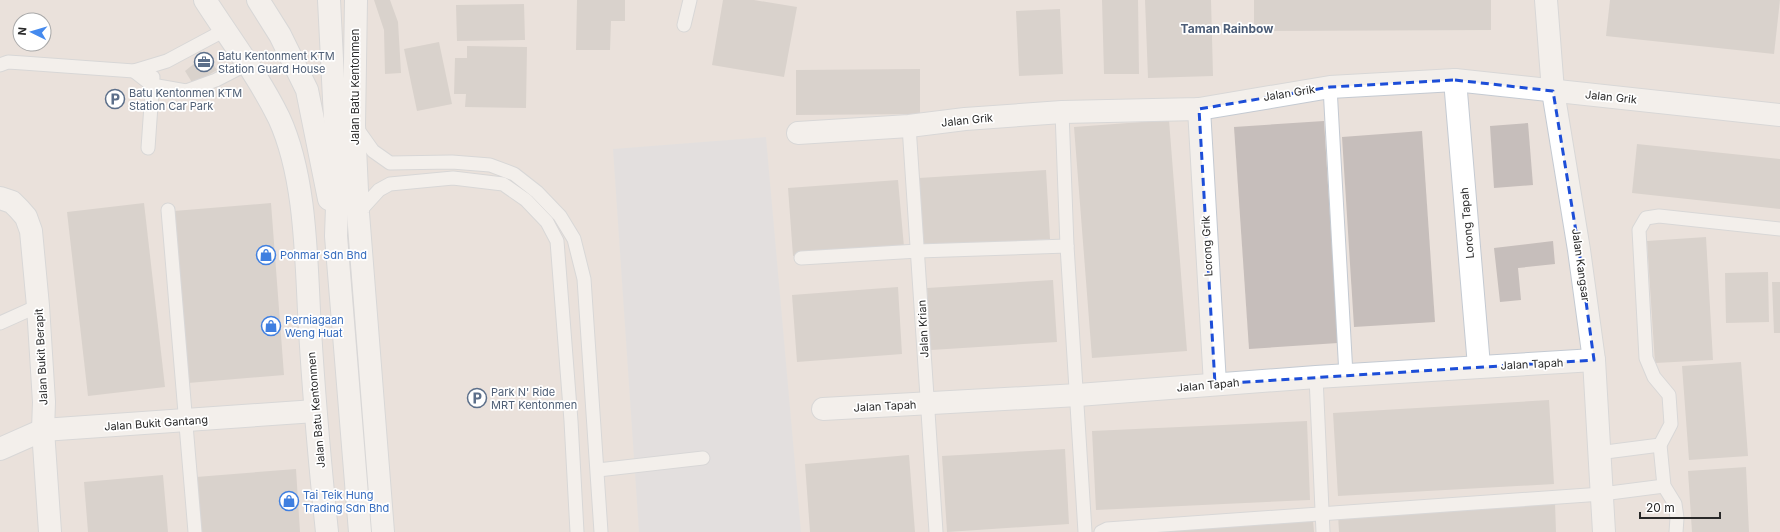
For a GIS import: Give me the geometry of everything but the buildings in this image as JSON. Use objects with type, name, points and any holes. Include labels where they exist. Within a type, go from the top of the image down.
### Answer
[{"type":"street","name":"Jalan Batu Kentonmen","points":[[206,0],[247,64],[279,119],[294,163],[303,219],[315,411],[327,532]]},
{"type":"street","points":[[258,0],[280,35],[307,90],[336,236]]},
{"type":"street","points":[[329,0],[338,178],[336,236],[360,532]]},
{"type":"street","name":"Jalan Batu Kentonmen","points":[[356,0],[354,124],[358,213],[384,532]]},
{"type":"street","name":"Jalan Kangsar","points":[[1546,0],[1553,90],[1579,250],[1594,360],[1598,453],[1604,532]]},
{"type":"street","name":"Jalan Grik","points":[[798,133],[909,126],[965,119],[1062,112],[1199,108],[1330,87],[1455,80],[1780,115]]},
{"type":"street","name":"Lorong Tapah","points":[[1455,80],[1479,366]]},
{"type":"street","name":"Lorong Grik","points":[[1199,108],[1215,384]]},
{"type":"street","name":"Jalan Bukit Berapit","points":[[0,198],[12,202],[19,209],[26,217],[31,231],[38,306],[44,402],[43,430],[50,532]]},
{"type":"street","name":"Jalan Tapah","points":[[823,409],[1078,395],[1316,376],[1594,360]]},
{"type":"street","name":"Jalan Bukit Gantang","points":[[0,449],[43,430],[315,411]]},
{"type":"lane","points":[[684,25],[690,0]]},
{"type":"lane","points":[[0,64],[8,62],[134,71],[167,61],[225,30]]},
{"type":"lane","points":[[134,71],[152,85],[186,91],[216,80],[247,64]]},
{"type":"lane","points":[[148,148],[153,66]]},
{"type":"lane","points":[[1330,87],[1346,375]]},
{"type":"lane","points":[[1062,112],[1067,246],[1078,395],[1085,532]]},
{"type":"lane","points":[[354,124],[373,151],[390,163],[452,162],[490,165],[514,174],[537,192],[560,216],[574,239],[584,279],[601,532]]},
{"type":"lane","name":"Jalan Krian","points":[[909,126],[936,532]]},
{"type":"lane","points":[[358,213],[378,190],[390,184],[453,178],[503,184],[526,200],[547,222],[557,241],[571,421],[577,532]]},
{"type":"lane","points":[[168,210],[195,532]]},
{"type":"lane","points":[[1676,532],[1677,518],[1675,504],[1664,486],[1660,445],[1671,424],[1669,395],[1654,377],[1646,358],[1639,230],[1646,218],[1659,216],[1780,229]]},
{"type":"lane","points":[[801,258],[918,251],[1067,246]]},
{"type":"lane","points":[[0,322],[38,306]]},
{"type":"lane","points":[[1316,376],[1323,532]]},
{"type":"lane","points":[[1598,453],[1660,445]]},
{"type":"lane","points":[[598,470],[703,458]]},
{"type":"lane","points":[[1101,532],[1107,529],[1602,494],[1664,486]]},
{"type":"highlighted area","points":[[1455,80],[1553,91],[1579,250],[1594,360],[1215,384],[1199,109],[1330,87]]},
{"type":"shaded area","points":[[766,137],[801,532],[639,532],[613,149]]},
{"type":"place","name":"Batu Kentonment KTM Station Guard House","points":[[204,62]]},
{"type":"place","name":"Batu Kentonmen KTM Station Car Park","points":[[115,99]]},
{"type":"place","name":"Pohmar Sdn Bhd","points":[[266,255]]},
{"type":"place","name":"Perniagaan Weng Huat","points":[[271,326]]},
{"type":"place","name":"Park N' Ride MRT Kentonmen","points":[[477,398]]},
{"type":"place","name":"Tai Teik Hung Trading Sdn Bhd","points":[[289,501]]},
{"type":"district","name":"Taman Rainbow","points":[[1227,28]]}]
